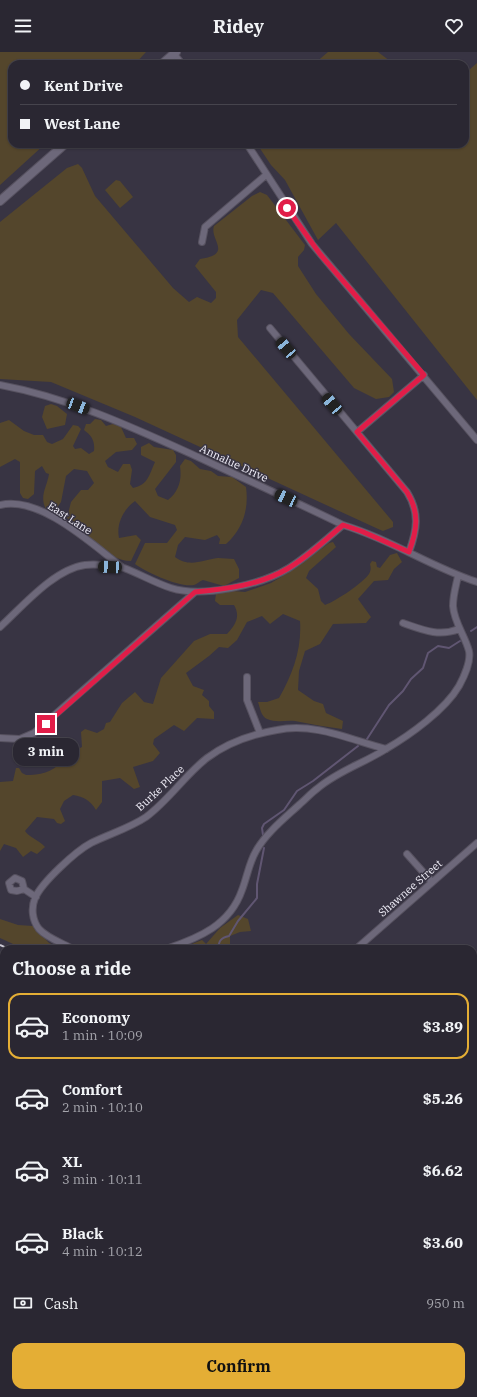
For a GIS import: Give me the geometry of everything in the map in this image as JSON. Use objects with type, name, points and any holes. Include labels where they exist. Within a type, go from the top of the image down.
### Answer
[{"type":"main road","points":[[167,60],[175,53]]},
{"type":"main road","points":[[0,201],[60,148]]},
{"type":"street","points":[[249,148],[312,244],[424,375],[477,440]]},
{"type":"street","points":[[202,242],[205,227],[266,175]]},
{"type":"street","points":[[270,328],[407,492],[413,502],[417,525],[409,552]]},
{"type":"street","points":[[357,432],[424,375]]},
{"type":"street","name":"Annalue Drive","points":[[0,385],[27,390],[68,402],[109,418],[343,525],[361,531],[409,552],[458,576],[477,582]]},
{"type":"street","name":"East Lane","points":[[0,505],[25,505],[45,512],[81,536],[122,567]]},
{"type":"street","points":[[0,627],[46,586],[70,569],[85,565],[122,567],[174,589],[195,592],[224,589],[267,578],[287,569],[305,557],[343,525]]},
{"type":"street","points":[[177,945],[200,937],[223,920],[233,910],[257,849],[318,787],[386,749],[416,728],[450,699],[459,686],[467,667],[469,652],[459,629],[453,606],[454,592],[458,576]]},
{"type":"street","points":[[0,738],[20,739],[34,733],[195,592]]},
{"type":"street","points":[[403,623],[441,634],[459,629]]},
{"type":"street","points":[[469,652],[477,654]]},
{"type":"street","points":[[247,677],[247,700],[260,734]]},
{"type":"street","name":"Burke Place","points":[[36,897],[58,870],[79,850],[144,818],[207,758],[225,747],[260,734],[293,727],[308,728],[386,749]]},
{"type":"street","name":"Shawnee Street","points":[[361,945],[477,843]]},
{"type":"street","points":[[407,854],[432,882]]},
{"type":"street","points":[[24,889],[36,897],[33,916],[39,929],[44,934],[65,945]]},
{"type":"shaded area","points":[[0,52],[146,52],[139,60],[8,60],[8,148],[41,148],[0,185]]},
{"type":"shaded area","points":[[328,52],[378,52],[389,60],[319,60]]},
{"type":"shaded area","points":[[477,63],[477,400],[336,223],[318,240],[285,180],[271,165],[260,148],[469,148],[469,70]]},
{"type":"shaded area","points":[[78,164],[82,168],[95,196],[173,288],[189,302],[197,297],[211,303],[216,298],[216,292],[195,266],[200,259],[216,254],[218,250],[213,231],[214,226],[252,196],[260,192],[267,195],[305,245],[304,250],[298,257],[298,266],[316,294],[349,334],[392,379],[394,392],[389,397],[376,399],[354,388],[273,293],[261,290],[237,320],[238,337],[393,522],[393,527],[383,531],[135,417],[51,382],[0,379],[0,222],[67,168]]},
{"type":"shaded area","points":[[116,180],[120,181],[133,197],[120,208],[105,190]]},
{"type":"shaded area","points":[[51,404],[57,406],[67,414],[65,425],[47,429],[42,417],[45,406]]},
{"type":"shaded area","points":[[95,419],[101,420],[106,426],[113,424],[121,427],[126,438],[134,438],[137,444],[132,450],[116,452],[105,461],[108,467],[118,472],[123,464],[130,464],[132,470],[130,484],[133,488],[138,487],[145,482],[155,462],[141,455],[141,447],[149,443],[154,447],[173,450],[176,455],[176,462],[155,489],[158,496],[168,500],[175,493],[181,476],[180,466],[185,459],[191,461],[200,469],[211,471],[218,476],[232,477],[246,487],[247,503],[244,518],[237,532],[226,544],[219,544],[220,539],[217,535],[205,540],[185,537],[178,545],[175,557],[191,563],[218,558],[234,559],[239,569],[239,578],[224,586],[203,580],[194,585],[180,584],[163,579],[135,564],[145,543],[167,543],[177,530],[175,525],[150,517],[135,501],[124,512],[118,532],[119,538],[136,535],[141,540],[131,561],[122,560],[113,556],[97,545],[67,518],[71,502],[81,490],[88,490],[94,483],[87,471],[74,469],[66,476],[61,502],[56,509],[46,509],[43,496],[49,474],[46,473],[42,466],[35,471],[34,494],[28,499],[23,498],[20,493],[20,462],[15,459],[0,467],[0,423],[9,420],[24,431],[34,435],[43,435],[47,442],[52,444],[63,439],[73,425],[78,426],[81,429],[73,446],[75,449],[81,448],[89,454],[94,451],[94,444],[89,434],[84,430],[86,424],[90,424]]},
{"type":"shaded area","points":[[333,542],[336,547],[309,571],[306,578],[318,589],[321,601],[325,605],[336,600],[366,578],[369,574],[371,568],[370,564],[372,561],[376,562],[377,567],[380,568],[390,555],[397,553],[402,562],[394,569],[388,580],[374,581],[358,599],[371,617],[366,623],[333,624],[320,644],[305,651],[299,671],[298,690],[314,701],[323,704],[326,713],[343,721],[342,729],[295,721],[274,721],[263,716],[258,702],[267,702],[279,698],[296,661],[300,641],[300,621],[283,614],[270,624],[262,616],[247,622],[237,640],[228,648],[219,647],[186,673],[193,686],[204,690],[202,695],[209,701],[209,706],[214,712],[214,719],[197,718],[184,731],[174,725],[154,739],[153,744],[160,753],[153,761],[133,767],[140,787],[134,789],[120,778],[102,781],[102,802],[96,810],[86,800],[73,795],[64,801],[60,809],[65,821],[61,824],[57,823],[54,819],[37,817],[25,831],[45,847],[37,854],[31,851],[23,857],[16,848],[4,844],[0,851],[0,782],[13,781],[16,768],[19,768],[22,773],[26,775],[48,772],[57,766],[63,756],[74,756],[78,749],[82,747],[81,732],[85,729],[97,733],[104,729],[106,723],[110,722],[122,703],[135,692],[144,702],[153,704],[161,678],[194,641],[210,634],[227,634],[235,624],[237,613],[234,605],[220,605],[215,601],[216,594],[233,591],[245,592],[271,583],[296,568],[329,543]]},
{"type":"shaded area","points":[[238,915],[248,919],[251,931],[240,932],[230,936],[230,945],[189,945],[202,940],[206,944],[220,928]]},
{"type":"shaded area","points":[[0,919],[18,925],[33,926],[49,943],[54,945],[15,945],[0,938]]},
{"type":"waterway","points":[[471,631],[477,627]]},
{"type":"waterway","points":[[367,739],[389,705],[403,691],[411,679],[423,668],[428,653],[438,646],[449,648],[460,641]]},
{"type":"waterway","points":[[263,835],[262,828],[264,824],[284,810],[297,791],[313,781],[358,746]]},
{"type":"waterway","points":[[219,945],[221,940],[229,936],[238,921],[257,898],[257,884],[264,848]]},
{"type":"route","points":[[46,724],[195,592],[224,589],[246,584],[267,578],[287,569],[305,557],[343,525],[382,539],[409,552],[417,525],[416,510],[413,502],[407,492],[357,432],[424,375],[320,254],[287,208]]}]
